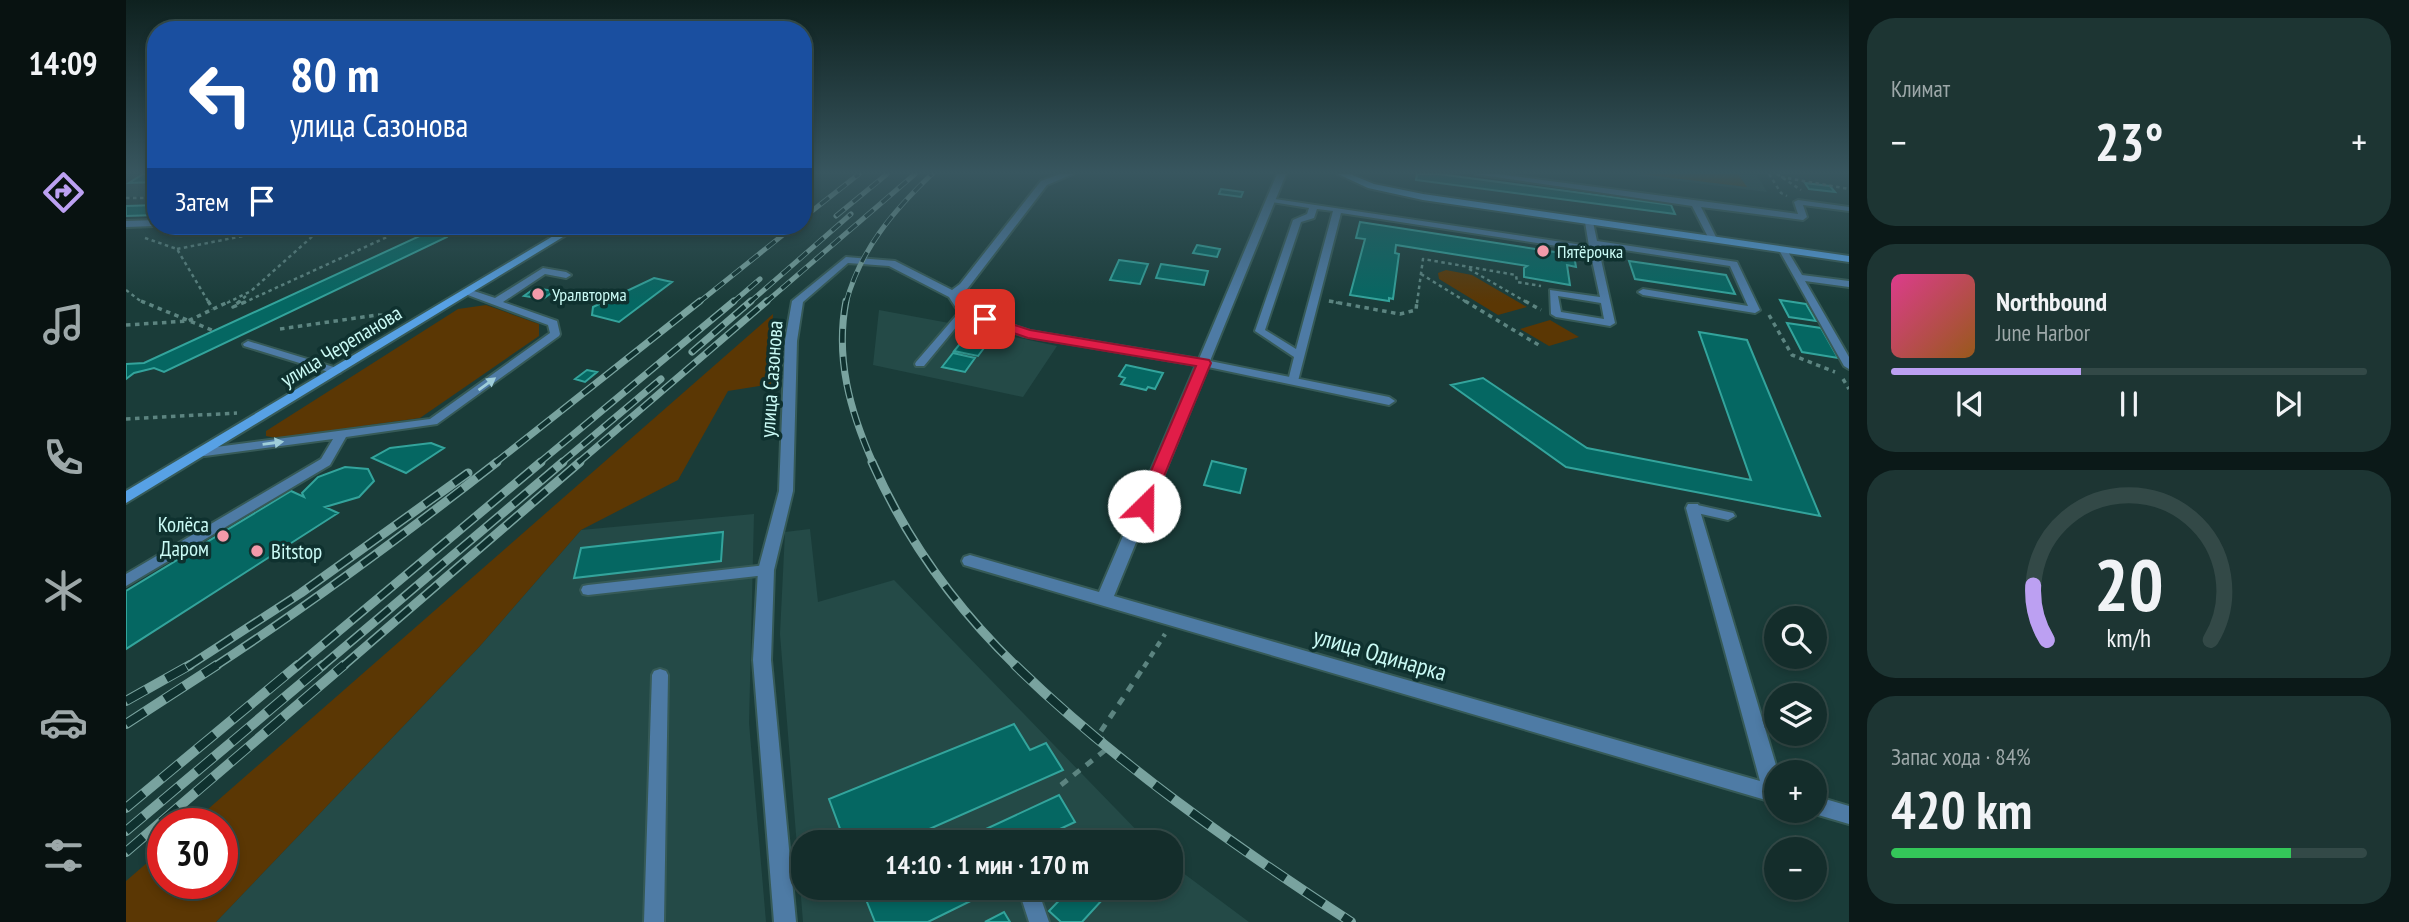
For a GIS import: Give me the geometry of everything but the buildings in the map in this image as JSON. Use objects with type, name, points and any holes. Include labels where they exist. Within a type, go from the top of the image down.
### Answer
[{"type":"street","points":[[953,295],[964,286],[1018,217]]},
{"type":"street","points":[[1104,601],[1265,217]]},
{"type":"street","points":[[1556,217],[1849,259]]},
{"type":"street","name":"улица Черепанова","points":[[126,498],[468,292],[557,235]]},
{"type":"street","name":"улица Сазонова","points":[[785,922],[762,660],[766,570],[786,491],[791,341],[798,301],[846,260],[891,263],[953,295],[964,312]]},
{"type":"street","points":[[964,312],[1028,334],[1204,363],[1388,401]]},
{"type":"street","points":[[1693,508],[1765,760]]},
{"type":"street","name":"улица Одинарка","points":[[970,561],[1764,791]]},
{"type":"street","points":[[1827,809],[1849,815]]},
{"type":"lane","points":[[1300,356],[1260,331],[1297,220],[1307,217]]},
{"type":"lane","points":[[1293,381],[1336,217]]},
{"type":"lane","points":[[1388,217],[1734,264],[1755,310],[1643,292]]},
{"type":"lane","points":[[1702,217],[1713,239]]},
{"type":"lane","points":[[1589,222],[1610,323],[1556,314],[1553,292],[1605,301]]},
{"type":"lane","points":[[126,224],[147,223]]},
{"type":"lane","points":[[1783,250],[1844,349],[1849,366]]},
{"type":"lane","points":[[496,302],[543,271],[566,275]]},
{"type":"lane","points":[[1798,277],[1849,284]]},
{"type":"lane","points":[[205,452],[433,422],[555,334],[553,323],[468,292]]},
{"type":"lane","points":[[920,364],[964,312]]},
{"type":"lane","points":[[248,344],[336,371]]},
{"type":"lane","points":[[126,581],[327,463],[342,434]]},
{"type":"lane","points":[[1693,508],[1728,516]]},
{"type":"lane","points":[[587,590],[766,570]]},
{"type":"lane","points":[[654,922],[660,675]]},
{"type":"lane","points":[[1031,900],[1039,922]]},
{"type":"path","points":[[141,237],[177,249],[248,235]]},
{"type":"path","points":[[315,235],[233,307],[391,235]]},
{"type":"path","points":[[177,249],[213,309]]},
{"type":"path","points":[[1325,312],[1327,301],[1399,314],[1416,310],[1423,259],[1517,275],[1517,282],[1543,286]]},
{"type":"path","points":[[1465,266],[1550,314]]},
{"type":"path","points":[[1421,274],[1542,347]]},
{"type":"path","points":[[126,290],[144,303],[215,331]]},
{"type":"path","points":[[126,325],[188,321],[251,291]]},
{"type":"path","points":[[280,329],[377,315],[399,317]]},
{"type":"path","points":[[1786,352],[1797,360],[1840,373],[1849,389]]},
{"type":"path","points":[[126,419],[243,412]]},
{"type":"path","points":[[1061,785],[1108,748],[1098,734],[1174,622]]},
{"type":"shaded area","points":[[1446,270],[1472,275],[1527,307],[1498,315],[1439,279],[1438,273]]},
{"type":"shaded area","points":[[486,305],[539,324],[539,336],[420,418],[276,438],[266,436],[266,431],[458,309]]},
{"type":"shaded area","points":[[879,310],[1057,346],[1023,397],[873,365]]},
{"type":"shaded area","points":[[773,314],[771,384],[728,391],[678,480],[581,530],[480,646],[238,899],[238,808],[209,808]]},
{"type":"shaded area","points":[[1550,320],[1579,337],[1549,346],[1520,329]]},
{"type":"shaded area","points":[[754,514],[749,723],[766,922],[216,922],[480,646],[581,530]]},
{"type":"shaded area","points":[[810,529],[818,602],[894,580],[1136,830],[796,830],[780,634],[785,532]]},
{"type":"shaded area","points":[[147,863],[147,899],[238,899],[216,922],[126,922],[126,881]]},
{"type":"shaded area","points":[[1183,873],[1249,922],[803,922],[801,900],[1183,900]]},
{"type":"railway","points":[[749,303],[848,217]]},
{"type":"railway","points":[[765,303],[865,217]]},
{"type":"railway","points":[[846,303],[860,266],[891,217]]},
{"type":"railway","points":[[698,303],[783,235]]},
{"type":"railway","points":[[732,303],[760,279]]},
{"type":"railway","points":[[495,463],[700,301]]},
{"type":"railway","points":[[539,463],[734,301]]},
{"type":"railway","points":[[692,352],[751,301]]},
{"type":"railway","points":[[578,463],[767,301]]},
{"type":"railway","points":[[846,301],[842,343],[847,384],[851,404],[873,463]]},
{"type":"railway","points":[[561,463],[661,379]]},
{"type":"railway","points":[[216,665],[358,568],[497,462]]},
{"type":"railway","points":[[296,667],[541,462]]},
{"type":"railway","points":[[321,667],[563,462]]},
{"type":"railway","points":[[342,667],[580,462]]},
{"type":"railway","points":[[872,462],[900,518],[934,571],[973,621],[1016,666]]},
{"type":"railway","points":[[187,667],[301,593],[468,473]]},
{"type":"railway","points":[[126,701],[190,665]]},
{"type":"railway","points":[[126,724],[216,665]]},
{"type":"railway","points":[[126,808],[298,665]]},
{"type":"railway","points":[[126,831],[323,665]]},
{"type":"railway","points":[[126,852],[344,665]]},
{"type":"railway","points":[[1016,666],[1135,769],[1263,863],[1351,922]]},
{"type":"place","name":"Пятёрочка","points":[[1543,251]]},
{"type":"place","name":"Уралвторма","points":[[538,294]]},
{"type":"place","name":"Колёса Даром","points":[[223,536]]},
{"type":"place","name":"Bitstop","points":[[257,551]]},
{"type":"route","points":[[985,319],[1028,334],[1204,363],[1144,506]]}]
